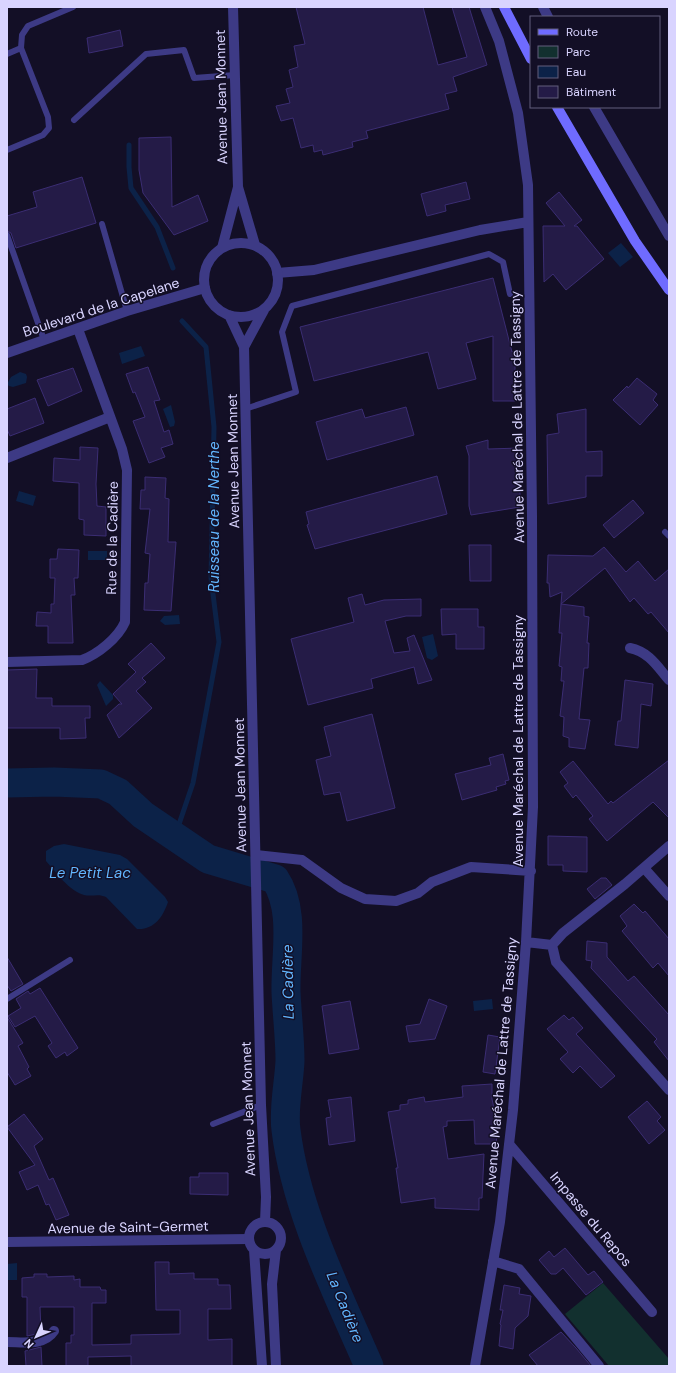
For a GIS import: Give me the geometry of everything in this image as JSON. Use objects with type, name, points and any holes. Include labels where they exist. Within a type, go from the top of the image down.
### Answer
[{"type":"main road","points":[[504,7],[530,57]]},
{"type":"main road","points":[[558,108],[635,240],[669,290]]},
{"type":"street","name":"Avenue Jean Monnet","points":[[233,7],[238,187],[255,246]]},
{"type":"street","name":"Avenue Maréchal de Lattre de Tassigny","points":[[474,1366],[500,1222],[509,1144],[531,871],[534,688],[528,185],[518,113],[499,41],[485,7]]},
{"type":"street","points":[[543,7],[548,16]]},
{"type":"street","points":[[595,108],[669,236]]},
{"type":"street","name":"Avenue Jean Monnet","points":[[222,248],[238,187]]},
{"type":"street","points":[[277,273],[314,270],[473,232],[528,222]]},
{"type":"street","points":[[244,243],[255,246],[266,252],[273,262],[277,273],[276,293],[264,309],[253,315],[241,317],[229,315],[218,309],[210,300],[205,288],[204,276],[207,265],[213,255],[222,248],[233,244],[244,243]]},
{"type":"street","name":"Boulevard de la Capelane","points":[[7,353],[127,311],[205,288]]},
{"type":"street","name":"Avenue Jean Monnet","points":[[244,347],[264,309]]},
{"type":"street","name":"Avenue Jean Monnet","points":[[229,315],[244,347],[261,1105],[266,1197],[265,1222]]},
{"type":"street","name":"Rue de la Cadière","points":[[7,662],[82,660],[90,657],[116,636],[122,630],[126,622],[127,470],[122,449],[78,329]]},
{"type":"street","points":[[7,458],[110,417]]},
{"type":"street","points":[[630,648],[641,650],[651,658],[669,680]]},
{"type":"street","points":[[552,946],[563,933],[669,846]]},
{"type":"street","points":[[256,855],[302,860],[341,888],[365,899],[396,901],[418,893],[432,882],[471,867],[531,871]]},
{"type":"street","points":[[644,868],[669,896]]},
{"type":"street","points":[[526,942],[552,946]]},
{"type":"street","points":[[552,946],[556,962],[669,1090]]},
{"type":"street","name":"Impasse du Repos","points":[[509,1144],[652,1312]]},
{"type":"street","points":[[262,1366],[254,1250],[249,1239],[253,1227],[265,1222],[276,1227],[280,1232],[280,1244],[276,1250],[272,1284],[276,1366]]},
{"type":"street","name":"Avenue de Saint-Germet","points":[[7,1242],[249,1239]]},
{"type":"street","points":[[254,1250],[265,1254],[276,1250]]},
{"type":"street","points":[[493,1261],[519,1269],[600,1366]]},
{"type":"street","points":[[7,1342],[43,1341],[50,1337],[54,1330]]},
{"type":"lane","points":[[7,150],[43,135],[49,128],[48,118],[21,48],[22,36],[28,26],[72,7]]},
{"type":"lane","points":[[7,54],[21,48]]},
{"type":"lane","points":[[74,120],[146,54],[184,50],[194,78],[235,75]]},
{"type":"lane","points":[[102,224],[127,311]]},
{"type":"lane","points":[[7,235],[44,340]]},
{"type":"lane","points":[[245,409],[296,392],[282,332],[292,306],[489,254],[503,262],[510,294]]},
{"type":"lane","points":[[7,999],[70,960]]},
{"type":"lane","points":[[213,1124],[261,1105]]},
{"type":"green space","points":[[603,1283],[669,1359],[669,1366],[609,1366],[565,1314]]},
{"type":"water","points":[[621,243],[633,257],[620,267],[608,253]]},
{"type":"water","points":[[141,346],[145,356],[122,364],[119,353]]},
{"type":"water","points":[[20,372],[26,374],[26,383],[13,387],[9,386],[7,384],[11,377]]},
{"type":"water","points":[[171,405],[175,422],[174,426],[170,427],[163,409]]},
{"type":"water","points":[[19,491],[36,496],[33,506],[16,501]]},
{"type":"water","points":[[88,551],[107,551],[107,560],[88,560]]},
{"type":"water","points":[[179,615],[180,624],[165,625],[160,621],[164,616]]},
{"type":"water","points":[[433,634],[438,656],[432,660],[427,658],[422,637]]},
{"type":"water","points":[[100,681],[113,695],[113,699],[106,706],[97,685]]},
{"type":"water","name":"Le Petit Lac","points":[[64,844],[120,855],[127,859],[165,897],[168,902],[157,922],[143,929],[137,929],[106,897],[100,895],[84,895],[73,890],[46,861],[46,851],[54,846]]},
{"type":"water","points":[[492,999],[493,1009],[474,1011],[473,1001]]},
{"type":"water","points":[[17,1263],[17,1280],[8,1280],[7,1264]]},
{"type":"building","points":[[296,7],[423,7],[438,65],[467,57],[452,7],[469,7],[487,65],[453,77],[457,91],[445,94],[449,109],[366,131],[368,138],[352,142],[353,147],[323,155],[322,150],[314,152],[313,145],[301,148],[293,118],[281,121],[276,106],[290,103],[286,89],[293,87],[289,70],[298,67],[294,46],[305,44]]},
{"type":"building","points":[[120,30],[123,46],[89,53],[87,38]]},
{"type":"building","points":[[171,137],[172,207],[198,195],[208,221],[174,235],[143,193],[139,170],[139,138]]},
{"type":"building","points":[[82,177],[96,223],[16,248],[11,233],[7,231],[7,216],[37,207],[33,192]]},
{"type":"building","points":[[466,182],[470,199],[445,205],[446,211],[427,216],[421,194]]},
{"type":"building","points":[[559,192],[582,220],[574,226],[577,226],[604,259],[566,290],[553,274],[544,282],[543,226],[565,226],[546,203]]},
{"type":"building","points":[[493,278],[512,352],[515,351],[515,401],[493,401],[493,336],[466,343],[476,379],[438,389],[428,352],[314,381],[300,327]]},
{"type":"building","points":[[148,367],[160,400],[154,401],[164,432],[169,430],[173,444],[161,448],[165,457],[149,463],[133,421],[145,417],[135,392],[133,393],[126,374]]},
{"type":"building","points":[[73,368],[82,391],[48,406],[37,380]]},
{"type":"building","points":[[637,378],[657,394],[653,400],[658,405],[640,425],[613,400],[627,386],[628,388]]},
{"type":"building","points":[[35,398],[44,423],[10,436],[7,429],[7,409]]},
{"type":"building","points":[[406,407],[414,435],[327,460],[316,422],[362,409],[365,418]]},
{"type":"building","points":[[586,409],[586,452],[602,451],[602,476],[586,476],[586,497],[548,504],[547,435],[559,433],[557,414]]},
{"type":"building","points":[[488,440],[488,449],[520,448],[520,507],[471,515],[469,506],[469,456],[466,446]]},
{"type":"building","points":[[80,447],[98,448],[96,484],[97,506],[106,507],[106,536],[84,535],[84,520],[79,519],[79,483],[53,481],[54,458],[80,460]]},
{"type":"building","points":[[437,476],[447,514],[315,549],[307,525],[309,524],[306,512]]},
{"type":"building","points":[[145,477],[166,478],[165,498],[169,499],[168,542],[176,542],[171,611],[144,610],[145,583],[148,583],[150,554],[145,553],[150,509],[140,509],[141,490],[145,490]]},
{"type":"building","points":[[633,500],[644,513],[614,538],[603,525]]},
{"type":"building","points":[[469,545],[491,545],[491,581],[470,581]]},
{"type":"building","points":[[604,547],[626,572],[638,561],[655,581],[669,569],[669,633],[651,612],[648,614],[634,598],[630,602],[605,568],[561,604],[562,592],[550,597],[549,583],[547,583],[548,555],[593,556]]},
{"type":"building","points":[[58,549],[79,550],[78,578],[74,578],[75,595],[71,595],[73,643],[48,643],[48,626],[36,626],[37,612],[51,613],[51,604],[54,604],[55,578],[50,578],[50,559],[57,559]]},
{"type":"building","points":[[362,594],[365,605],[384,600],[421,599],[421,616],[406,616],[385,621],[394,653],[410,651],[407,638],[414,635],[432,680],[418,684],[414,667],[371,679],[373,688],[308,705],[291,639],[354,622],[348,598]]},
{"type":"building","points":[[561,604],[584,607],[584,616],[589,617],[587,643],[589,643],[588,668],[584,668],[579,719],[590,720],[585,749],[569,747],[569,738],[563,736],[564,717],[560,716],[564,681],[561,681],[562,667],[559,666],[562,633],[559,633]]},
{"type":"building","points":[[441,609],[478,609],[478,627],[484,627],[484,649],[456,649],[456,634],[442,635]]},
{"type":"building","points":[[151,643],[165,658],[142,678],[146,682],[136,691],[152,708],[119,738],[107,715],[119,704],[122,704],[113,694],[136,672],[128,664]]},
{"type":"building","points":[[37,669],[36,698],[52,698],[52,706],[90,706],[90,718],[85,718],[86,738],[60,739],[60,728],[7,728],[7,670]]},
{"type":"building","points":[[625,680],[653,684],[651,706],[641,704],[638,748],[615,745],[618,721],[621,721]]},
{"type":"building","points":[[372,714],[395,808],[347,821],[340,792],[324,795],[316,760],[331,756],[324,727]]},
{"type":"building","points":[[503,754],[509,780],[505,781],[506,784],[496,787],[497,790],[462,800],[455,774],[491,765],[489,758]]},
{"type":"building","points":[[669,760],[669,818],[653,802],[607,841],[589,819],[593,816],[576,795],[573,798],[564,786],[568,783],[560,772],[573,761],[608,804],[611,801],[613,803]]},
{"type":"building","points":[[548,836],[587,837],[587,872],[563,871],[563,865],[548,865]]},
{"type":"building","points":[[601,878],[606,878],[612,885],[595,899],[587,889]]},
{"type":"building","points":[[634,904],[643,913],[645,911],[669,939],[669,976],[658,963],[653,968],[622,931],[627,926],[620,916]]},
{"type":"building","points":[[587,941],[607,943],[607,957],[628,981],[634,976],[669,1015],[669,1061],[654,1042],[657,1039],[591,968],[592,961],[586,960]]},
{"type":"building","points":[[7,957],[23,984],[11,991],[7,985]]},
{"type":"building","points":[[40,988],[78,1048],[67,1056],[65,1052],[56,1058],[48,1046],[52,1043],[35,1016],[15,1027],[8,1016],[21,1008],[16,999],[28,991],[30,994]]},
{"type":"building","points":[[429,999],[447,1006],[435,1039],[409,1042],[406,1026],[420,1024]]},
{"type":"building","points":[[350,1001],[359,1049],[329,1054],[322,1006]]},
{"type":"building","points":[[564,1015],[569,1020],[573,1017],[583,1028],[576,1034],[615,1076],[601,1088],[580,1066],[573,1073],[560,1059],[568,1052],[547,1029]]},
{"type":"building","points":[[7,1017],[23,1043],[18,1046],[29,1067],[27,1069],[31,1076],[15,1085],[7,1072]]},
{"type":"building","points":[[488,1035],[500,1037],[495,1074],[483,1072]]},
{"type":"building","points":[[492,1084],[492,1099],[496,1118],[499,1118],[496,1144],[475,1144],[474,1120],[447,1121],[447,1126],[443,1127],[448,1159],[484,1154],[482,1198],[479,1198],[479,1210],[435,1208],[435,1198],[401,1203],[396,1168],[398,1168],[388,1112],[400,1110],[400,1105],[408,1104],[408,1100],[424,1097],[425,1102],[463,1097],[462,1086]]},
{"type":"building","points":[[351,1097],[355,1141],[329,1145],[326,1118],[331,1117],[328,1100]]},
{"type":"building","points":[[647,1101],[661,1117],[657,1121],[665,1130],[649,1144],[628,1117]]},
{"type":"building","points":[[24,1114],[43,1139],[34,1146],[49,1180],[53,1178],[69,1215],[56,1220],[49,1204],[46,1205],[38,1185],[27,1190],[19,1172],[35,1165],[7,1127]]},
{"type":"building","points":[[199,1173],[228,1173],[228,1195],[190,1194],[190,1177],[199,1177]]},
{"type":"building","points":[[565,1248],[588,1275],[594,1271],[603,1282],[586,1295],[563,1268],[556,1274],[551,1274],[539,1260],[549,1251],[554,1257]]},
{"type":"building","points":[[155,1262],[169,1262],[169,1274],[194,1273],[194,1279],[218,1279],[218,1285],[230,1285],[231,1309],[208,1309],[208,1340],[232,1339],[232,1366],[131,1366],[131,1356],[88,1357],[88,1366],[66,1366],[66,1343],[71,1343],[71,1335],[74,1335],[74,1307],[40,1307],[41,1333],[27,1336],[27,1297],[22,1297],[22,1278],[34,1277],[34,1274],[47,1274],[47,1277],[74,1276],[74,1280],[80,1279],[80,1287],[100,1287],[101,1290],[106,1290],[106,1303],[92,1303],[92,1345],[131,1344],[131,1335],[180,1334],[180,1310],[156,1310]]},
{"type":"building","points":[[504,1285],[520,1288],[519,1294],[531,1296],[528,1316],[515,1328],[513,1349],[499,1346],[500,1324],[503,1310],[500,1310]]},
{"type":"building","points":[[561,1332],[591,1366],[538,1366],[529,1355]]},
{"type":"building","points":[[41,1347],[42,1366],[26,1366],[25,1351]]},
{"type":"waterway","name":"Ruisseau de la Nerthe","points":[[129,145],[131,188],[157,227],[173,268]]},
{"type":"waterway","name":"Ruisseau de la Nerthe","points":[[175,836],[193,783],[219,642],[211,578],[214,427],[206,347],[182,321]]},
{"type":"waterway","name":"La Cadière","points":[[7,783],[54,782],[101,784],[118,792],[143,815],[208,859],[275,879],[281,891],[285,905],[288,934],[286,992],[290,1061],[285,1122],[291,1160],[308,1221],[319,1251],[369,1366]]}]
